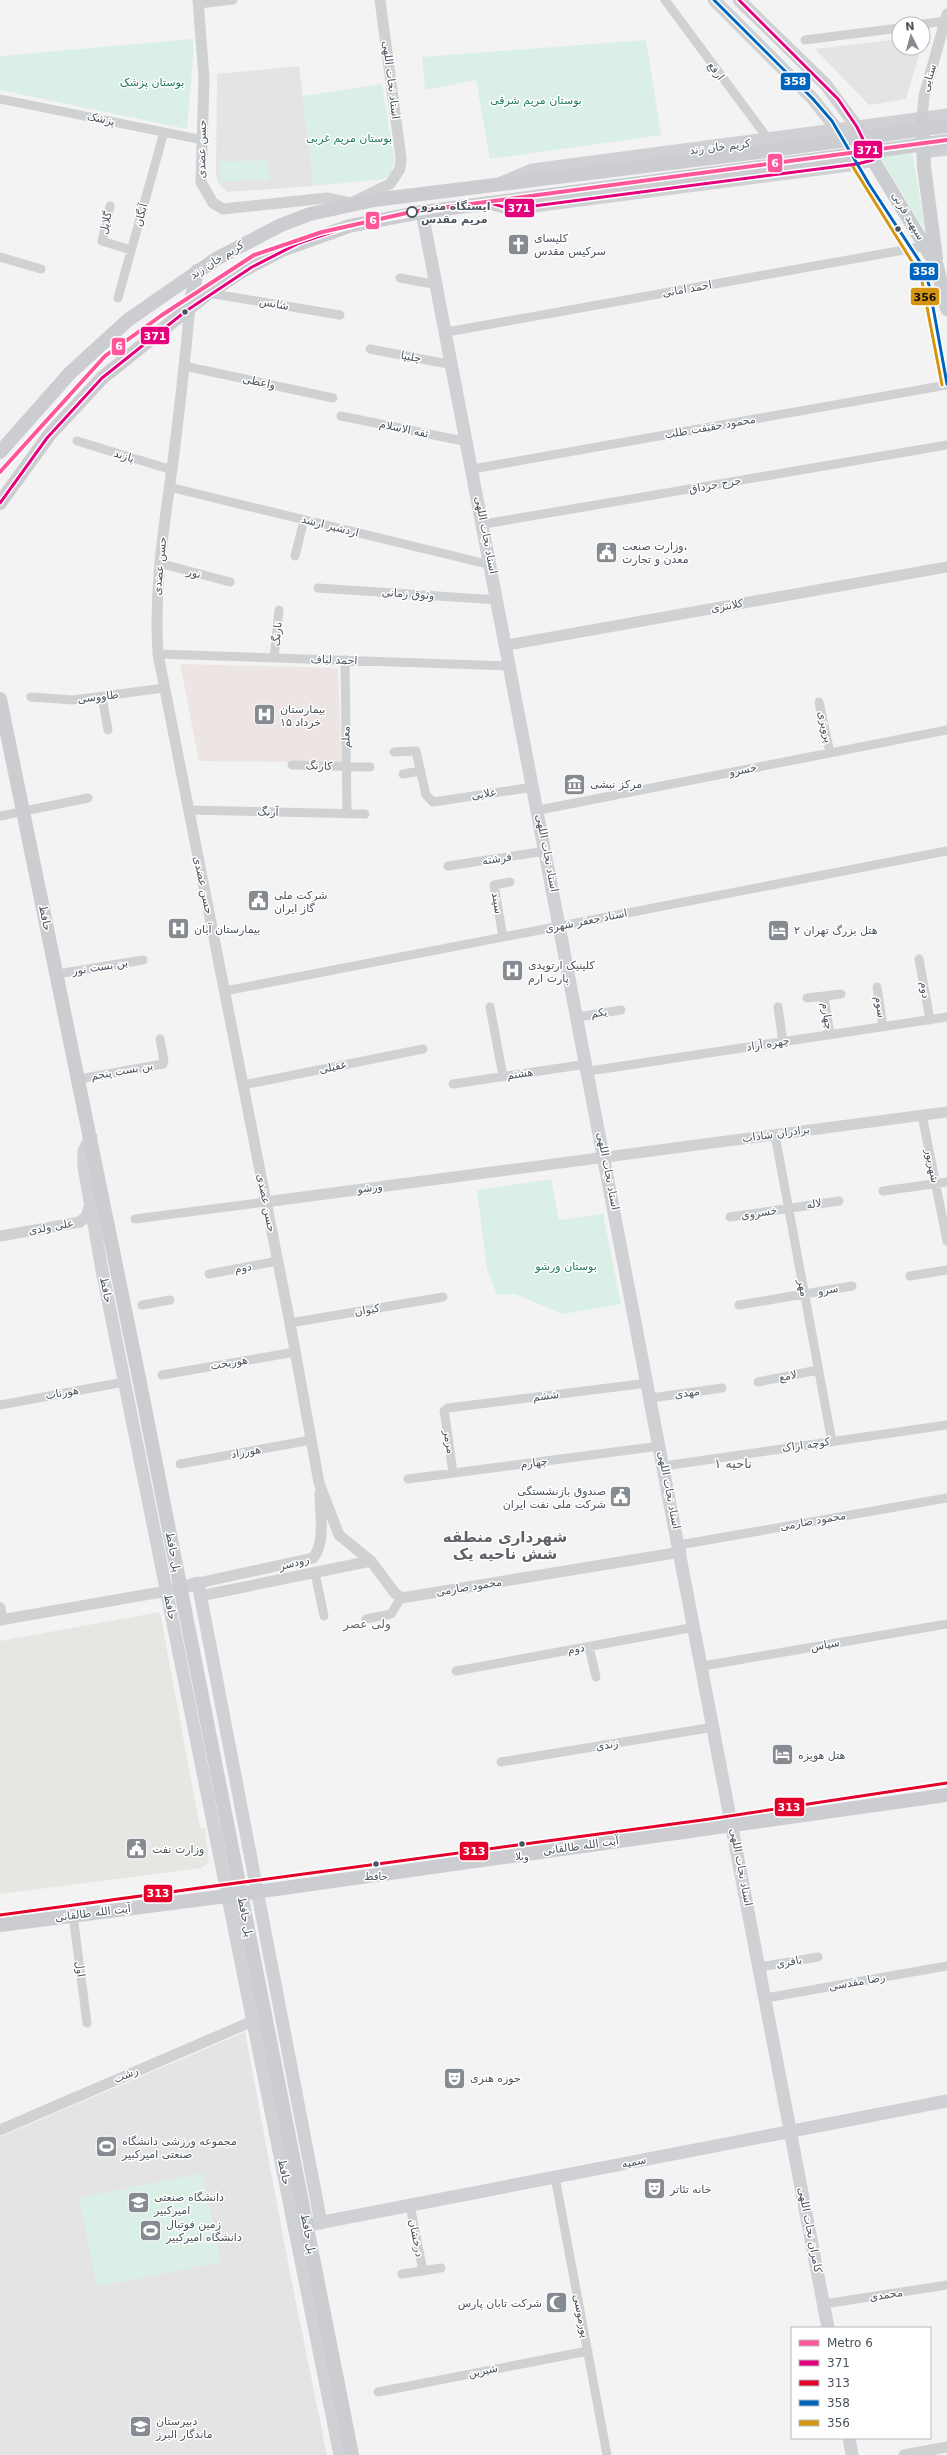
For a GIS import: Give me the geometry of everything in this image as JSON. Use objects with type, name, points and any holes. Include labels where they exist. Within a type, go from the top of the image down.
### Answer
[{"type":"main road","points":[[714,0],[813,99],[838,129],[857,164]]},
{"type":"main road","points":[[739,0],[826,85],[857,127]]},
{"type":"main road","name":"کریم خان زند","points":[[496,186],[520,174],[532,170],[769,140],[838,129],[947,115]]},
{"type":"main road","points":[[922,118],[923,152],[937,266]]},
{"type":"main road","name":"کریم خان زند","points":[[0,452],[88,356],[128,320],[197,271],[238,246],[281,225],[350,204],[759,152],[947,126]]},
{"type":"main road","name":"سپهبد قرنی","points":[[857,127],[873,160],[937,266],[944,281],[947,309]]},
{"type":"main road","points":[[806,134],[822,139],[827,151],[825,164],[812,170]]},
{"type":"main road","name":"کریم خان زند","points":[[0,503],[45,440],[85,394],[120,362],[190,306],[242,271],[282,250],[316,237],[349,226],[422,212],[947,141]]},
{"type":"main road","points":[[923,152],[947,149]]},
{"type":"main road","points":[[489,203],[511,210],[857,164],[873,160]]},
{"type":"main road","name":"استاد نجات اللهی","points":[[422,212],[438,285],[792,2131]]},
{"type":"main road","points":[[190,306],[197,271]]},
{"type":"main road","name":"حافظ","points":[[0,699],[91,1137],[139,1378]]},
{"type":"main road","name":"حافظ","points":[[91,1137],[84,1151],[84,1158],[90,1202],[124,1382],[340,2455]]},
{"type":"main road","name":"پل حافظ","points":[[139,1378],[352,2455]]},
{"type":"main road","points":[[167,1592],[199,1589],[239,1786],[321,2222]]},
{"type":"main road","points":[[197,1740],[200,1729],[208,1723],[219,1723],[227,1730],[229,1735]]},
{"type":"main road","points":[[207,1792],[214,1807],[225,1809],[231,1807],[238,1799],[239,1786]]},
{"type":"main road","name":"آیت الله طالقانی","points":[[0,1925],[227,1896],[947,1795]]},
{"type":"main road","points":[[253,2021],[281,2008]]},
{"type":"main road","name":"سمیه","points":[[295,2228],[947,2101]]},
{"type":"main road","name":"کامران نجات اللهی","points":[[792,2131],[828,2327]]},
{"type":"main road","points":[[849,2439],[852,2455]]},
{"type":"street","points":[[198,2],[233,0]]},
{"type":"street","name":"استاد نجات اللهی","points":[[350,204],[390,184],[400,169],[401,158],[380,0]]},
{"type":"street","name":"ارفع","points":[[665,0],[769,140]]},
{"type":"street","name":"حسن عضدی","points":[[198,2],[204,78],[201,182],[213,204],[223,209],[326,198],[350,204]]},
{"type":"street","points":[[931,22],[946,18]]},
{"type":"street","name":"سنایی","points":[[922,118],[924,96],[946,18]]},
{"type":"street","points":[[805,40],[891,29]]},
{"type":"street","name":"پزشک","points":[[0,99],[203,140]]},
{"type":"street","name":"آبگان","points":[[118,298],[164,132]]},
{"type":"street","name":"گلایل","points":[[110,206],[102,241],[131,250]]},
{"type":"street","name":"احمد امانی","points":[[447,332],[926,246]]},
{"type":"street","points":[[0,257],[41,269]]},
{"type":"street","points":[[400,278],[438,285]]},
{"type":"street","name":"شانس","points":[[208,293],[340,315]]},
{"type":"street","name":"حسن عضدی","points":[[190,306],[172,470],[159,563],[156,611],[158,654],[265,1202],[290,1322],[320,1483]]},
{"type":"street","name":"چلیپا","points":[[370,348],[453,365]]},
{"type":"street","name":"واعظی","points":[[184,366],[334,398]]},
{"type":"street","name":"محمود حقیقت طلب","points":[[473,469],[947,385]]},
{"type":"street","name":"ثقه الاسلام","points":[[341,416],[468,442]]},
{"type":"street","name":"پازند","points":[[77,441],[172,470]]},
{"type":"street","name":"جرج جرداق","points":[[484,524],[947,445]]},
{"type":"street","name":"اردشیر ارشد","points":[[169,487],[491,565]]},
{"type":"street","points":[[295,556],[304,520]]},
{"type":"street","name":"نور","points":[[159,563],[230,582]]},
{"type":"street","name":"کلانتری","points":[[507,645],[947,567]]},
{"type":"street","name":"وثوق زمانی","points":[[318,588],[498,600]]},
{"type":"street","name":"نارنگ","points":[[274,658],[279,610]]},
{"type":"street","name":"احمد لباف","points":[[158,654],[511,666]]},
{"type":"street","name":"معلم","points":[[345,660],[347,814]]},
{"type":"street","name":"طاووسی","points":[[31,697],[73,700],[164,688]]},
{"type":"street","points":[[102,697],[108,730]]},
{"type":"street","name":"پرویزی","points":[[819,702],[830,753]]},
{"type":"street","name":"خسرو","points":[[538,810],[947,730]]},
{"type":"street","points":[[394,752],[416,751],[421,771],[403,774]]},
{"type":"street","name":"کارنگ","points":[[292,765],[370,767]]},
{"type":"street","name":"علایی","points":[[421,771],[427,798],[434,802],[534,787]]},
{"type":"street","points":[[0,816],[88,798]]},
{"type":"street","name":"آرنگ","points":[[188,810],[365,814]]},
{"type":"street","name":"فرشته","points":[[448,866],[546,851]]},
{"type":"street","name":"استاد جعفر شهری","points":[[225,991],[947,852]]},
{"type":"street","name":"سپند","points":[[502,937],[494,885],[510,882]]},
{"type":"street","name":"بن بست نور","points":[[57,974],[143,960]]},
{"type":"street","name":"دوم","points":[[920,960],[930,1020]]},
{"type":"street","name":"سوم","points":[[877,987],[883,1027]]},
{"type":"street","points":[[807,998],[841,994]]},
{"type":"street","name":"چهارم","points":[[824,996],[830,1035]]},
{"type":"street","points":[[490,1007],[503,1076]]},
{"type":"street","points":[[778,1007],[783,1042]]},
{"type":"street","name":"یکم","points":[[578,1017],[621,1010]]},
{"type":"street","name":"چهره آزاد","points":[[588,1068],[947,1018]]},
{"type":"street","name":"بن بست پنجم","points":[[79,1079],[162,1064],[164,1061],[160,1039]]},
{"type":"street","name":"عقیلی","points":[[243,1086],[423,1048]]},
{"type":"street","name":"هشتم","points":[[453,1084],[503,1076],[588,1068]]},
{"type":"street","name":"برادران شاداب","points":[[605,1157],[947,1112]]},
{"type":"street","name":"شهریور","points":[[922,1115],[947,1241]]},
{"type":"street","name":"مهر","points":[[775,1135],[832,1442]]},
{"type":"street","name":"ورشو","points":[[135,1219],[605,1157]]},
{"type":"street","points":[[883,1191],[947,1182]]},
{"type":"street","name":"لاله","points":[[789,1208],[839,1201]]},
{"type":"street","name":"علی ولدی","points":[[0,1236],[80,1222],[86,1215],[90,1202]]},
{"type":"street","name":"خسروی","points":[[730,1218],[789,1208]]},
{"type":"street","name":"دوم","points":[[209,1274],[278,1262]]},
{"type":"street","points":[[910,1276],[947,1270]]},
{"type":"street","name":"سرو","points":[[740,1305],[852,1286]]},
{"type":"street","name":"کیوان","points":[[290,1322],[443,1297]]},
{"type":"street","points":[[142,1305],[170,1300]]},
{"type":"street","name":"هوربخت","points":[[162,1375],[295,1352]]},
{"type":"street","name":"لامع","points":[[758,1382],[818,1370]]},
{"type":"street","name":"هورتاب","points":[[0,1405],[124,1382]]},
{"type":"street","name":"ششم","points":[[444,1411],[448,1408],[648,1384]]},
{"type":"street","name":"مهدی","points":[[651,1398],[722,1388]]},
{"type":"street","name":"مرمر","points":[[444,1411],[453,1473]]},
{"type":"street","name":"کوچه اراک","points":[[664,1466],[947,1425]]},
{"type":"street","name":"هورزاد","points":[[180,1464],[312,1440]]},
{"type":"street","name":"چهارم","points":[[408,1479],[660,1446]]},
{"type":"street","points":[[320,1483],[339,1535],[371,1561],[394,1592],[401,1598],[391,1614],[366,1619]]},
{"type":"street","name":"رودسر","points":[[199,1589],[313,1558],[317,1554],[320,1538],[320,1483]]},
{"type":"street","name":"محمود صارمی","points":[[401,1598],[947,1498]]},
{"type":"street","name":"رودسر","points":[[199,1589],[315,1573],[371,1561]]},
{"type":"street","points":[[315,1573],[324,1616]]},
{"type":"street","points":[[0,1608],[1,1620],[167,1592]]},
{"type":"street","name":"سپاس","points":[[702,1666],[947,1624]]},
{"type":"street","name":"دوم","points":[[456,1671],[695,1627]]},
{"type":"street","points":[[589,1647],[596,1677]]},
{"type":"street","name":"زندی","points":[[500,1762],[714,1727]]},
{"type":"street","name":"اول","points":[[73,1916],[87,2023]]},
{"type":"street","name":"باقری","points":[[760,1967],[818,1957]]},
{"type":"street","name":"رضا مقدسی","points":[[766,1998],[947,1966]]},
{"type":"street","name":"رشت","points":[[0,2130],[253,2021]]},
{"type":"street","name":"پورموسی","points":[[555,2177],[607,2455]]},
{"type":"street","name":"درخشان","points":[[410,2205],[423,2271]]},
{"type":"street","points":[[402,2274],[441,2268]]},
{"type":"street","name":"محمدی","points":[[824,2304],[947,2285]]},
{"type":"street","name":"شیرین","points":[[378,2392],[588,2351]]},
{"type":"street","points":[[904,2455],[947,2447]]},
{"type":"shaded area","points":[[891,40],[891,56],[919,56],[906,99],[869,105],[815,49]]},
{"type":"shaded area","points":[[299,66],[314,186],[227,192],[218,182],[216,174],[217,74]]},
{"type":"shaded area","name":"بیمارستان ۱۵ خرداد","points":[[180,664],[338,668],[342,763],[199,761]]},
{"type":"shaded area","points":[[160,1612],[200,1828],[205,1829],[209,1862],[202,1868],[0,1894],[0,1641]]},
{"type":"shaded area","name":"دانشگاه صنعتی امیرکبیر","points":[[245,2032],[289,2268],[327,2455],[0,2455],[0,2137]]},
{"type":"green space","name":"بوستان پزشک","points":[[193,39],[193,59],[187,129],[0,90],[0,56]]},
{"type":"green space","name":"بوستان مریم شرقی","points":[[646,40],[661,135],[490,159],[476,80],[425,90],[422,57]]},
{"type":"green space","name":"بوستان مریم غربی","points":[[382,84],[394,158],[392,173],[384,179],[314,186],[302,96]]},
{"type":"green space","points":[[912,150],[925,230],[879,155]]},
{"type":"green space","points":[[268,160],[269,179],[221,182],[219,162]]},
{"type":"green space","name":"بوستان ورشو","points":[[551,1179],[559,1220],[603,1214],[621,1304],[563,1314],[515,1294],[497,1295],[487,1269],[477,1190]]},
{"type":"green space","name":"زمین فوتبال دانشگاه امیرکبیر","points":[[202,2173],[221,2262],[97,2287],[79,2198]]},
{"type":"metro line","name":"6","points":[[0,472],[105,356],[162,315],[254,255],[322,232],[411,212],[947,140]]},
{"type":"transit line","name":"358","points":[[714,0],[813,99],[832,121],[869,184],[922,265],[929,285],[947,384]]},
{"type":"transit line","name":"371","points":[[0,503],[47,438],[102,378],[186,311],[252,267],[299,243],[356,224],[467,204],[490,203],[511,209],[857,164],[873,160],[857,127],[838,99],[739,0]]},
{"type":"transit line","name":"356","points":[[853,167],[921,276],[942,385]]},
{"type":"transit line","name":"313","points":[[0,1915],[710,1819],[947,1783]]},
{"type":"place","name":"ایستگاه مترو مریم مقدس","points":[[412,212]]},
{"type":"place","name":"کلیسای سرکیس مقدس","points":[[519,244]]},
{"type":"place","name":"وزارت صنعت، معدن و تجارت","points":[[606,552]]},
{"type":"place","name":"بیمارستان ۱۵ خرداد","points":[[265,715]]},
{"type":"place","name":"مرکز نبشی","points":[[575,784]]},
{"type":"place","name":"شرکت ملی گاز ایران","points":[[259,901]]},
{"type":"place","name":"بیمارستان آبان","points":[[178,929]]},
{"type":"place","name":"هتل بزرگ تهران ۲","points":[[779,930]]},
{"type":"place","name":"کلینیک ارتوپدی پارت ارم","points":[[512,971]]},
{"type":"place","name":"صندوق بازنشستگی شرکت ملی نفت ایران","points":[[621,1497]]},
{"type":"place","name":"هتل هویزه","points":[[782,1755]]},
{"type":"place","name":"ویلا","points":[[522,1844]]},
{"type":"place","name":"وزارت نفت","points":[[136,1849]]},
{"type":"place","name":"حافظ","points":[[376,1864]]},
{"type":"place","name":"حوزه هنری","points":[[454,2078]]},
{"type":"place","name":"مجموعه ورزشی دانشگاه صنعتی امیرکبیر","points":[[106,2147]]},
{"type":"place","name":"خانه تئاتر","points":[[654,2189]]},
{"type":"place","name":"دانشگاه صنعتی امیرکبیر","points":[[138,2203]]},
{"type":"place","name":"زمین فوتبال دانشگاه امیرکبیر","points":[[150,2230]]},
{"type":"place","name":"شرکت تابان پارس","points":[[557,2303]]},
{"type":"place","name":"دبیرستان ماندگار البرز","points":[[141,2427]]},
{"type":"district","name":"ناحیه ۱","points":[[733,1463]]},
{"type":"district","name":"شهرداری منطقه شش ناحیه یک","points":[[505,1546]]},
{"type":"district","name":"ولی عصر","points":[[367,1624]]}]
